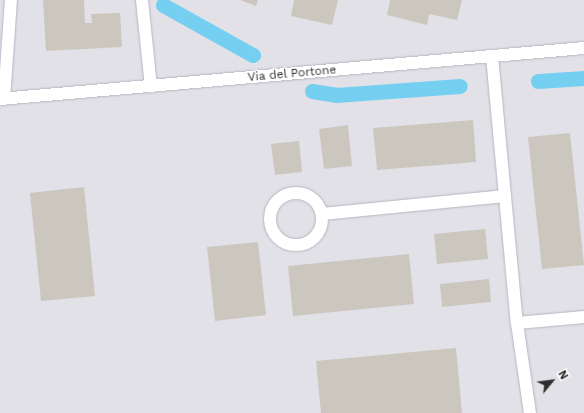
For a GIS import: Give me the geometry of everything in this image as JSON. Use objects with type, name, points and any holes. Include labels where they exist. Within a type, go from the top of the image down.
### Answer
[{"type":"street","points":[[2,99],[11,0]]},
{"type":"street","points":[[142,0],[151,86]]},
{"type":"street","name":"Via del Portone","points":[[2,99],[584,48]]},
{"type":"street","points":[[492,56],[517,323],[530,413]]},
{"type":"street","points":[[289,194],[306,194],[316,202],[322,214],[320,231],[308,243],[300,246],[287,244],[276,236],[272,229],[271,212],[274,204],[289,194]]},
{"type":"street","points":[[322,214],[505,196]]},
{"type":"street","points":[[517,323],[584,317]]},
{"type":"shaded area","points":[[0,0],[584,0],[584,413],[0,413]]},
{"type":"building","points":[[43,0],[84,0],[85,23],[92,23],[91,14],[120,13],[122,47],[46,51]]},
{"type":"building","points":[[240,0],[258,0],[256,6]]},
{"type":"building","points":[[294,0],[338,0],[332,25],[291,16]]},
{"type":"building","points":[[390,0],[462,0],[457,20],[429,14],[427,25],[387,15]]},
{"type":"building","points":[[473,120],[476,162],[377,170],[373,128]]},
{"type":"building","points":[[348,125],[352,166],[324,169],[319,129]]},
{"type":"building","points":[[570,133],[584,265],[542,269],[528,137]]},
{"type":"building","points":[[299,141],[302,172],[275,175],[271,144]]},
{"type":"building","points":[[84,187],[95,296],[41,301],[30,193]]},
{"type":"building","points":[[485,229],[488,259],[437,264],[434,234]]},
{"type":"building","points":[[258,242],[266,315],[215,321],[207,247]]},
{"type":"building","points":[[409,254],[414,304],[293,316],[288,266]]},
{"type":"building","points":[[489,279],[491,302],[442,307],[440,284]]},
{"type":"building","points":[[456,348],[462,413],[321,413],[316,361]]},
{"type":"waterway","points":[[163,5],[253,55]]},
{"type":"waterway","points":[[538,81],[584,78]]},
{"type":"waterway","points":[[312,91],[336,95],[460,86]]}]
